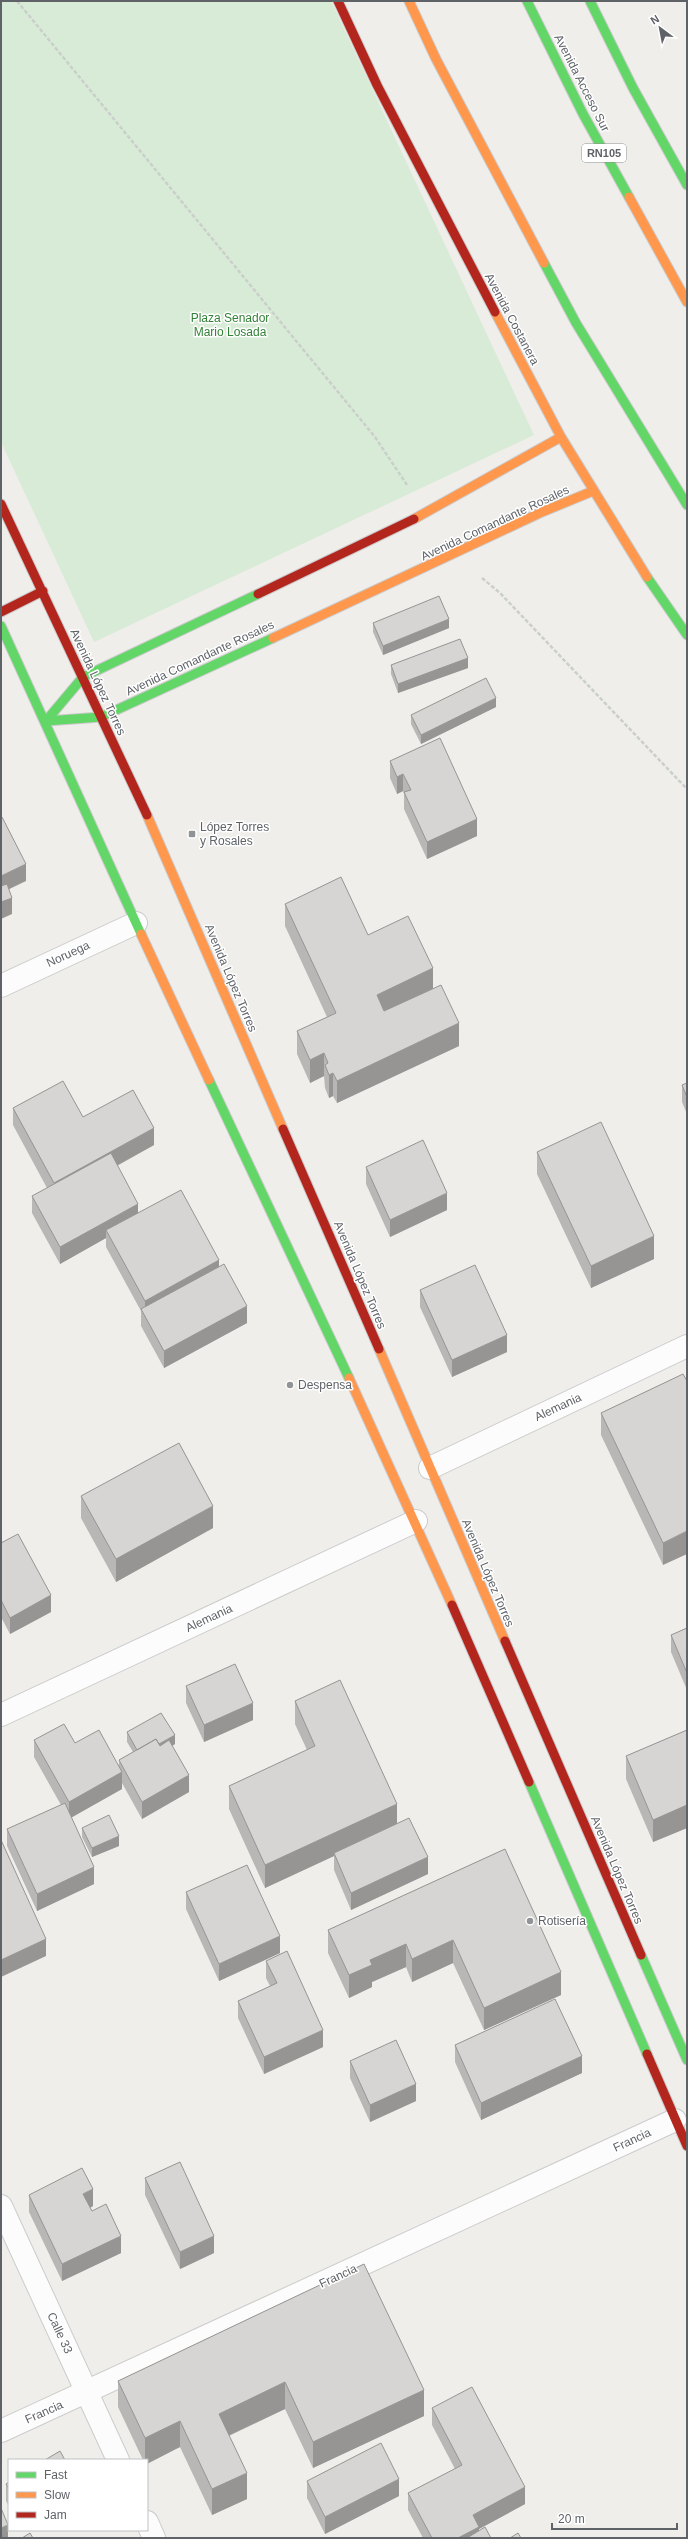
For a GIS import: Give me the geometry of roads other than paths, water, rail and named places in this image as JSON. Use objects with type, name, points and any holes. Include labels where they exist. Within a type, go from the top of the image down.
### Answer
[{"type":"main road","name":"Avenida Costanera","points":[[338,1],[381,92],[561,437],[592,492],[687,635]]},
{"type":"main road","points":[[409,1],[436,59],[576,323],[687,505]]},
{"type":"main road","name":"Avenida Acceso Sur","points":[[526,1],[583,114],[687,302]]},
{"type":"main road","points":[[590,1],[633,88],[687,185]]},
{"type":"main road","points":[[46,722],[83,677],[426,513],[561,437]]},
{"type":"main road","name":"Avenida Comandante Rosales","points":[[46,722],[101,717],[454,555],[542,512],[592,492]]},
{"type":"main road","name":"Avenida López Torres","points":[[1,504],[160,844],[687,2060]]},
{"type":"main road","points":[[1,612],[43,591]]},
{"type":"main road","points":[[1,626],[46,722],[136,923],[416,1521],[687,2146]]},
{"type":"street","name":"Noruega","points":[[1,986],[136,923]]},
{"type":"street","name":"Alemania","points":[[430,1468],[687,1346]]},
{"type":"street","name":"Alemania","points":[[1,1715],[416,1521]]},
{"type":"street","name":"Francia","points":[[1,2431],[675,2120]]},
{"type":"street","name":"Calle 33","points":[[1,2206],[118,2459]]},
{"type":"street","points":[[148,2524],[154,2538]]},
{"type":"place","name":"López Torres y Rosales","points":[[192,834]]},
{"type":"place","name":"Despensa","points":[[290,1385]]},
{"type":"place","name":"Rotisería","points":[[530,1921]]},
{"type":"park label","name":"Plaza Senador Mario Losada","points":[[230,325]]}]
